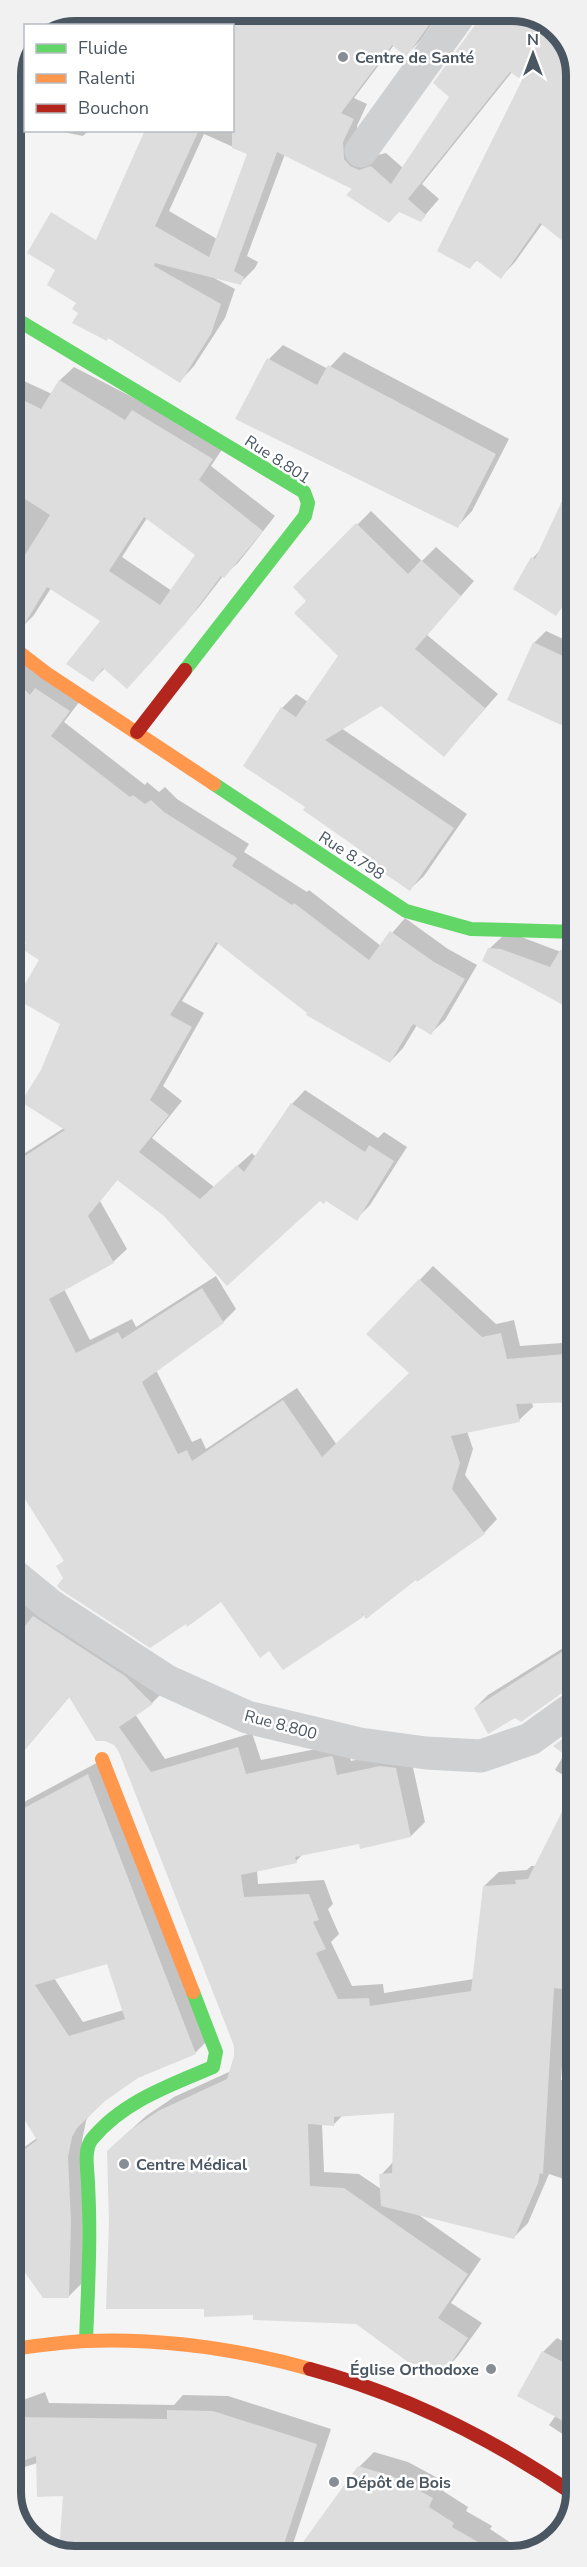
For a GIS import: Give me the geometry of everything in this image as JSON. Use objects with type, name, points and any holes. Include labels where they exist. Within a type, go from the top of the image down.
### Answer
[{"type":"street","points":[[361,150],[455,21]]},
{"type":"street","name":"Rue 8.801","points":[[21,322],[304,492],[308,503],[305,516],[137,732]]},
{"type":"street","name":"Rue 8.798","points":[[21,654],[46,673],[406,911],[471,929],[566,932]]},
{"type":"street","name":"Rue 8.800","points":[[21,1581],[50,1605],[167,1681],[247,1717],[360,1744],[426,1753],[481,1756],[530,1739],[566,1713]]},
{"type":"street","points":[[86,2341],[90,2221],[87,2156],[90,2141],[118,2115],[149,2094],[213,2067],[216,2059],[216,2052],[102,1759]]},
{"type":"street","points":[[21,2348],[86,2341],[169,2343],[259,2355],[358,2382],[447,2419],[525,2461],[566,2489]]},
{"type":"building","points":[[232,21],[432,21],[406,57],[392,45],[341,113],[354,119],[343,142],[344,159],[350,166],[359,170],[371,166],[391,184],[449,97],[433,83],[477,21],[515,21],[539,28],[559,48],[565,65],[566,244],[540,223],[501,279],[476,260],[470,269],[437,251],[522,80],[510,72],[408,199],[426,215],[421,222],[399,212],[389,223],[346,195],[352,189],[277,152],[234,271],[244,277],[241,285],[155,263],[154,266],[221,304],[211,334],[180,383],[108,338],[107,341],[72,323],[78,313],[72,309],[76,303],[47,285],[55,270],[27,253],[51,212],[96,240],[144,132],[198,132],[155,226],[209,257],[247,154],[232,148],[234,24]]},
{"type":"building","points":[[267,358],[317,385],[328,365],[496,454],[458,528],[235,419]]},
{"type":"building","points":[[59,380],[125,420],[132,410],[213,459],[199,480],[263,531],[224,578],[221,576],[186,623],[127,689],[103,668],[93,682],[66,664],[100,621],[47,587],[21,630],[21,561],[50,515],[21,496],[21,399],[41,409]],"holes":[[[144,517],[195,555],[160,605],[109,571]]]},
{"type":"building","points":[[566,492],[566,602],[556,616],[513,589],[531,557],[535,559]]},
{"type":"building","points":[[356,523],[408,574],[421,560],[461,596],[415,649],[485,708],[444,757],[381,706],[325,740],[454,828],[410,891],[360,857],[363,852],[303,810],[305,807],[243,766],[281,707],[296,717],[338,656],[294,613],[306,601],[293,587]]},
{"type":"building","points":[[533,642],[566,657],[566,715],[561,725],[507,700]]},
{"type":"building","points":[[21,686],[30,695],[35,688],[70,711],[51,736],[130,797],[133,795],[145,804],[151,800],[164,812],[237,858],[232,866],[292,905],[294,903],[369,960],[390,931],[434,962],[465,979],[431,1035],[413,1024],[390,1063],[306,1015],[307,1013],[216,942],[170,1015],[192,1027],[150,1100],[169,1115],[139,1152],[200,1199],[237,1165],[244,1172],[291,1103],[365,1152],[369,1145],[394,1161],[357,1221],[326,1201],[324,1204],[320,1201],[227,1286],[164,1216],[117,1180],[88,1216],[114,1263],[49,1299],[76,1353],[118,1332],[122,1339],[202,1288],[224,1323],[142,1382],[178,1454],[187,1450],[192,1461],[283,1400],[322,1457],[409,1373],[366,1334],[419,1279],[482,1337],[501,1333],[507,1359],[566,1354],[566,1402],[516,1404],[520,1422],[451,1436],[460,1463],[452,1489],[485,1534],[417,1582],[416,1580],[366,1619],[362,1613],[363,1617],[283,1670],[269,1651],[260,1658],[221,1602],[187,1627],[186,1624],[150,1648],[61,1590],[57,1586],[63,1578],[56,1566],[64,1561],[21,1493],[21,1159],[65,1130],[21,1102],[41,1070],[60,1024],[21,1002],[21,991],[39,960],[22,949],[26,943],[21,938]]},
{"type":"building","points":[[488,948],[501,949],[550,967],[560,950],[566,950],[566,1007],[482,961]]},
{"type":"building","points":[[33,1616],[125,1676],[153,1704],[119,1727],[151,1772],[238,1747],[246,1774],[331,1756],[337,1775],[380,1766],[396,1768],[411,1837],[360,1849],[359,1844],[295,1857],[297,1863],[241,1875],[244,1897],[309,1894],[319,1920],[313,1922],[326,1949],[316,1953],[338,1999],[369,1998],[370,2006],[471,1991],[483,1886],[516,1884],[515,1880],[528,1879],[566,1804],[566,1990],[554,1988],[543,2174],[540,2173],[538,2183],[514,2239],[381,2206],[379,2174],[392,2173],[394,2113],[334,2117],[334,2126],[308,2124],[310,2186],[344,2188],[468,2274],[438,2318],[468,2338],[444,2373],[408,2362],[356,2324],[253,2320],[253,2315],[204,2317],[204,2309],[106,2309],[109,2222],[107,2151],[130,2130],[158,2111],[227,2079],[234,2056],[234,2046],[119,1752],[114,1745],[105,1741],[96,1741],[69,1697],[21,1754],[21,1631]]},
{"type":"building","points":[[566,1649],[566,1691],[521,1722],[515,1718],[488,1734],[474,1708]]},
{"type":"building","points":[[566,1736],[566,1756],[553,1746]]},
{"type":"building","points":[[88,1774],[196,2054],[138,2078],[105,2101],[77,2128],[72,2137],[68,2157],[71,2221],[69,2298],[43,2298],[21,2267],[21,2152],[37,2140],[21,2114],[21,1810]],"holes":[[[107,1964],[125,2019],[69,2036],[35,1985]]]},
{"type":"building","points":[[542,2351],[566,2364],[566,2423],[517,2396]]},
{"type":"building","points":[[167,2410],[213,2411],[317,2444],[283,2546],[72,2546],[60,2544],[63,2496],[37,2497],[36,2456],[21,2462],[21,2417],[167,2419]]},
{"type":"building","points":[[358,2466],[392,2476],[433,2498],[429,2507],[454,2523],[452,2527],[485,2546],[300,2546]]},
{"type":"traffic: fast","points":[[21,322],[304,492],[308,503],[305,516],[185,670]]},
{"type":"traffic: fast","points":[[214,784],[406,911],[471,929],[566,932]]},
{"type":"traffic: fast","points":[[86,2341],[89,2144],[104,2126],[132,2105],[213,2067],[216,2052],[193,1992]]},
{"type":"traffic: slow","points":[[21,654],[46,673],[214,784]]},
{"type":"traffic: slow","points":[[102,1759],[193,1992]]},
{"type":"traffic: slow","points":[[21,2348],[77,2342],[171,2343],[255,2356],[310,2369]]},
{"type":"traffic: jam","points":[[137,732],[185,670]]},
{"type":"traffic: jam","points":[[310,2369],[380,2392],[448,2421],[512,2455],[566,2489]]},
{"type":"place","name":"Centre de Santé","points":[[343,57]]},
{"type":"place","name":"Centre Médical","points":[[124,2164]]},
{"type":"place","name":"Église Orthodoxe","points":[[491,2369]]},
{"type":"place","name":"Dépôt de Bois","points":[[334,2482]]}]
